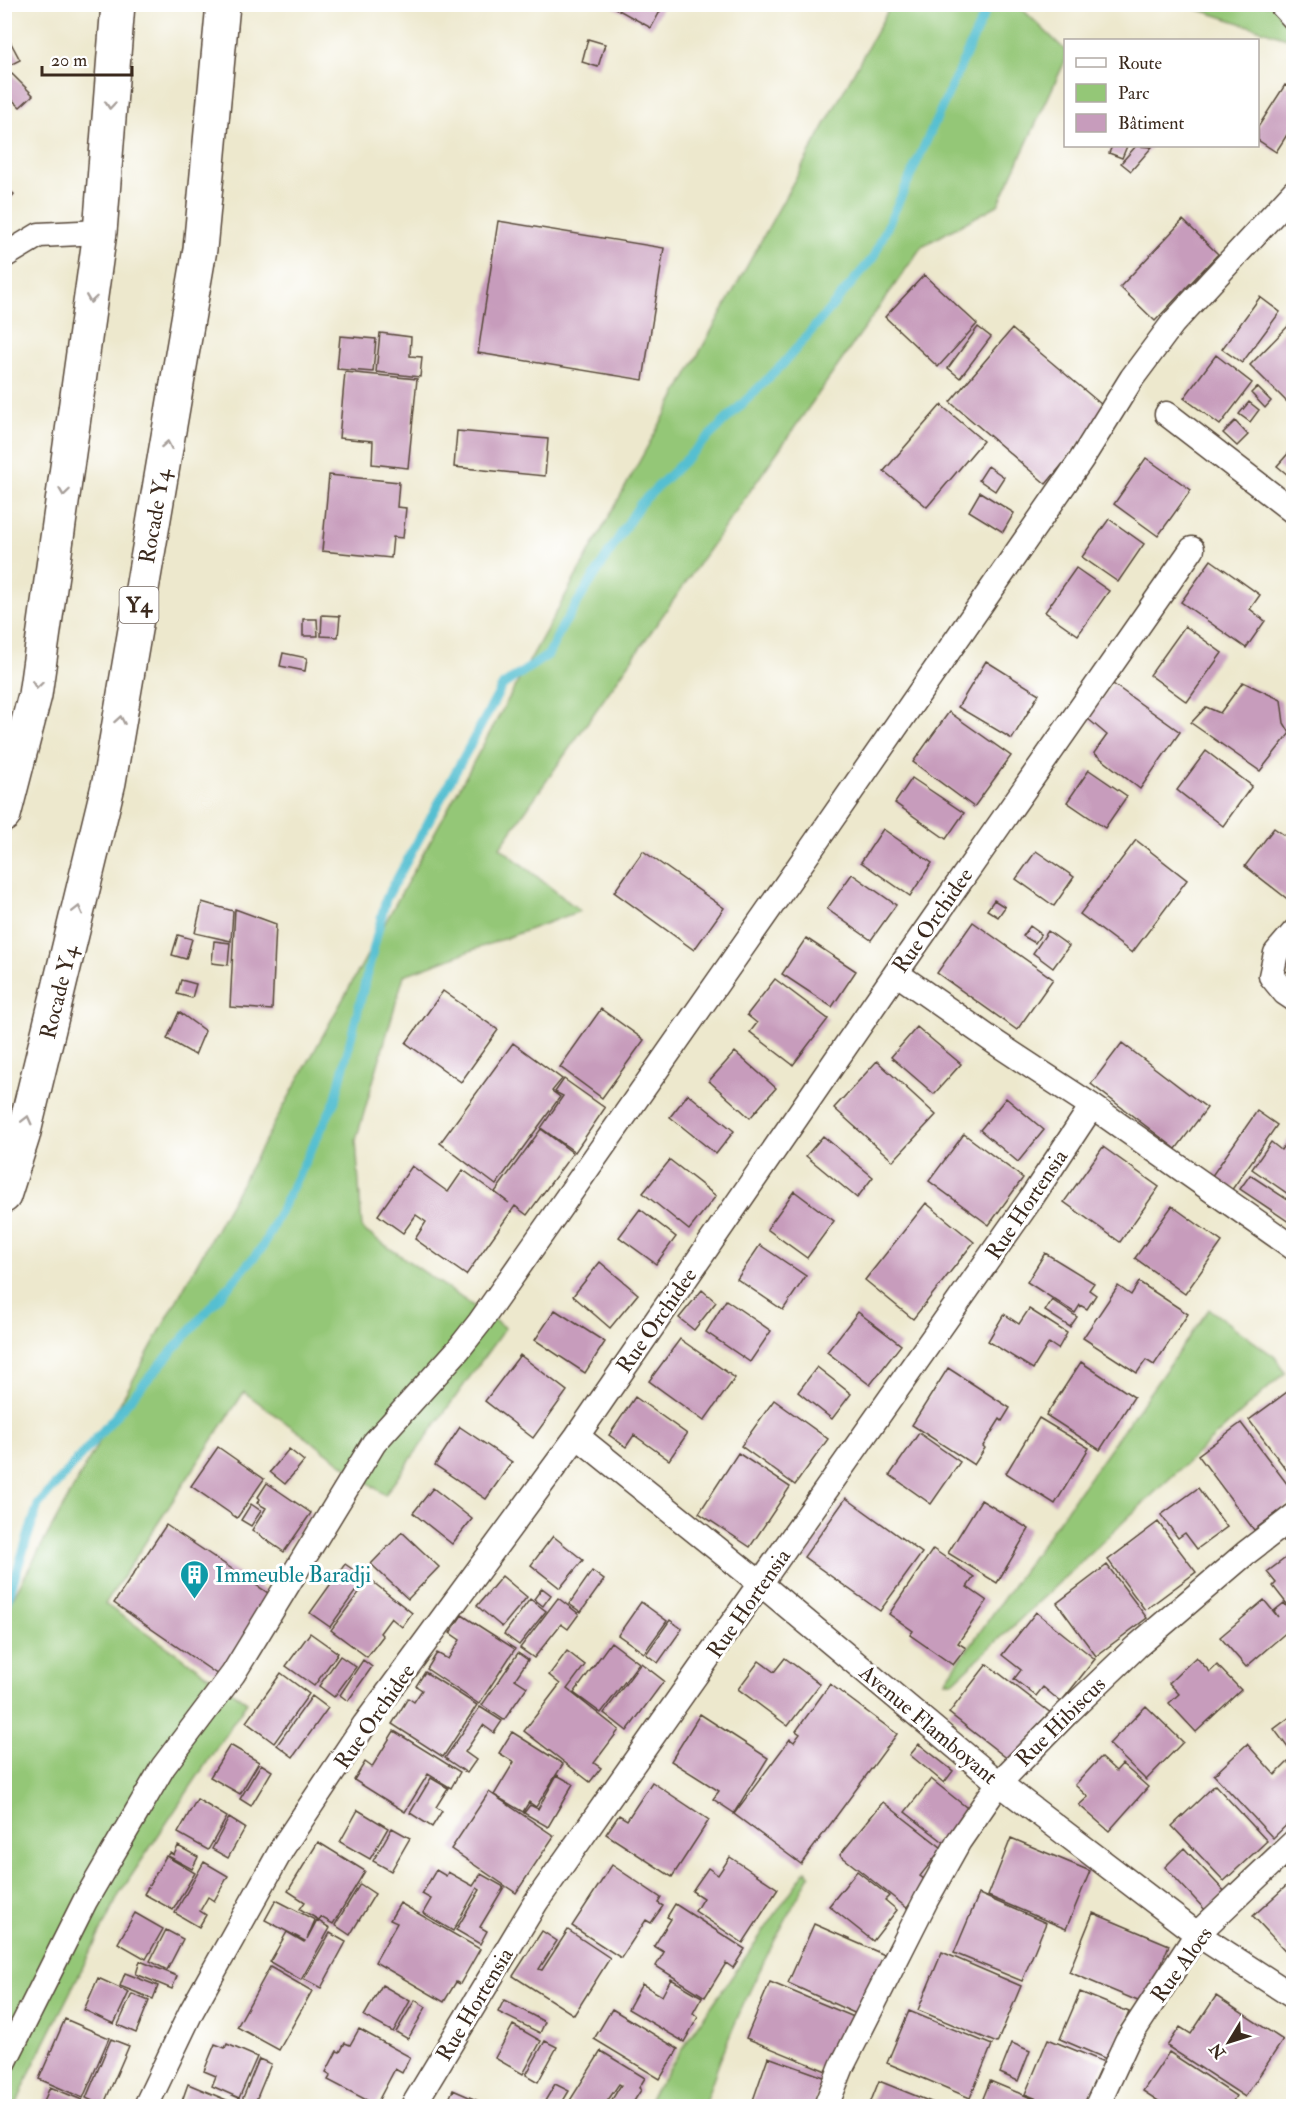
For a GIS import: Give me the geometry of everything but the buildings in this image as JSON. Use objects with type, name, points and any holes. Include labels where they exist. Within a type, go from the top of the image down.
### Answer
[{"type":"highway","points":[[4,815],[35,695],[100,232],[118,4]]},
{"type":"highway","name":"Rocade Y4","points":[[4,1196],[23,1136],[109,782],[200,249],[223,4]]},
{"type":"street","points":[[1281,4],[1293,18]]},
{"type":"street","points":[[4,2063],[84,1900],[163,1767],[233,1674],[374,1443],[458,1350],[480,1322],[1020,549],[1081,460],[1132,378],[1173,323],[1293,192]]},
{"type":"street","points":[[4,256],[39,235],[100,232]]},
{"type":"street","points":[[1167,414],[1293,512]]},
{"type":"street","name":"Rue Orchidee","points":[[146,2106],[191,2012],[283,1847],[365,1724],[577,1436],[1192,549]]},
{"type":"street","points":[[1293,932],[1276,953],[1270,976],[1293,999]]},
{"type":"street","points":[[896,973],[996,1044],[1092,1106],[1293,1248]]},
{"type":"street","name":"Rue Hortensia","points":[[413,2106],[536,1902],[1030,1200],[1092,1106]]},
{"type":"street","name":"Avenue Flamboyant","points":[[577,1436],[761,1584],[999,1783],[1197,1934],[1293,1997]]},
{"type":"street","name":"Rue Hibiscus","points":[[826,2106],[842,2066],[926,1900],[959,1841],[999,1783],[1136,1647],[1293,1516]]},
{"type":"street","name":"Rue Aloes","points":[[1097,2106],[1127,2042],[1197,1934],[1293,1842]]},
{"type":"green space","points":[[891,5],[1018,5],[1064,49],[1064,63],[998,205],[922,246],[500,847],[580,911],[404,975],[356,1140],[362,1229],[505,1328],[385,1495],[244,1392],[105,1604],[247,1702],[120,1893],[30,2072],[16,2106],[5,2106],[5,1612]]},
{"type":"green space","points":[[1184,5],[1293,5],[1293,40]]},
{"type":"green space","points":[[1209,1309],[1275,1357],[1285,1373],[954,1681],[945,1681]]},
{"type":"green space","points":[[806,1870],[810,1875],[751,1988],[725,2047],[704,2106],[645,2106],[692,2034]]},
{"type":"waterway","points":[[4,1611],[38,1505],[262,1248],[335,1101],[386,899],[503,685],[548,655],[562,627],[640,504],[783,364],[873,258],[989,4]]},
{"type":"place","name":"Immeuble Baradji","points":[[194,1600]]}]
